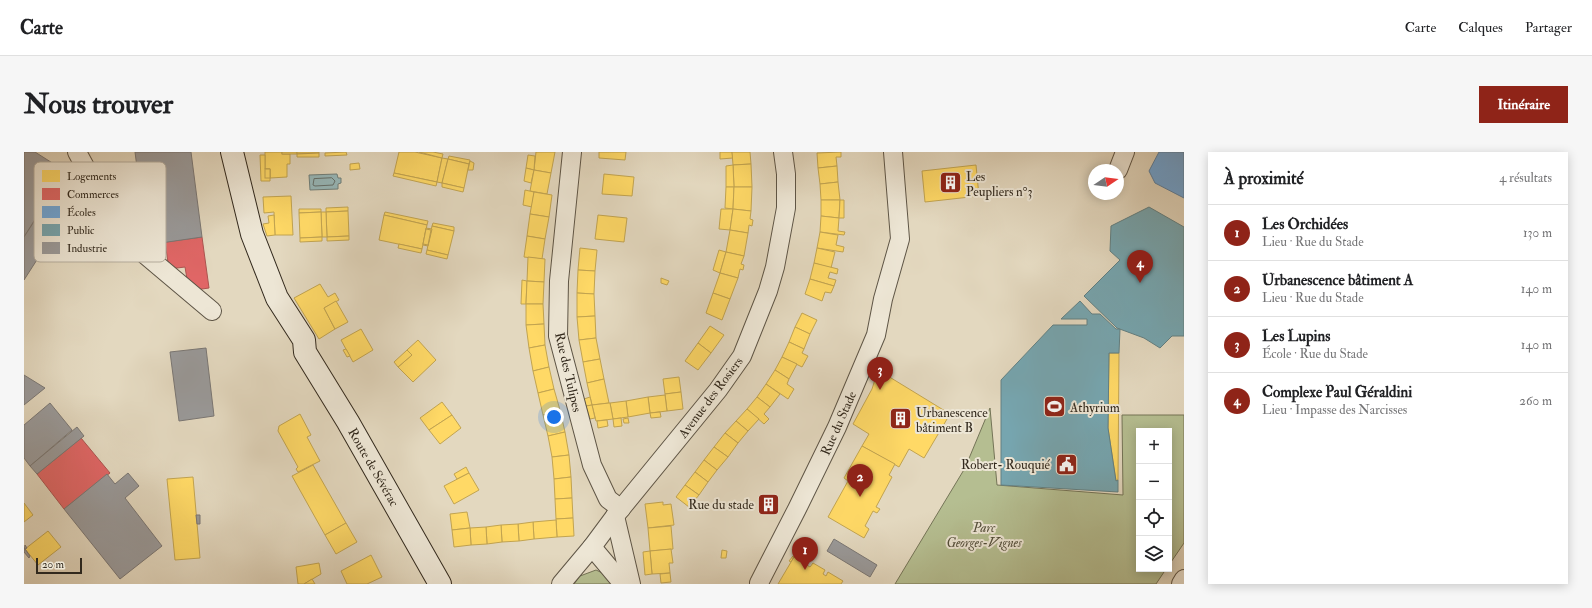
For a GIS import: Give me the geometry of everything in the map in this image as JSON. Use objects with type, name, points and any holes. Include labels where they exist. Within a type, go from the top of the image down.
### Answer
[{"type":"main road","name":"Route de Sévérac","points":[[232,152],[252,234],[277,298],[278,313],[289,336],[296,348],[305,352],[348,422],[440,584]]},
{"type":"street","points":[[77,152],[82,162]]},
{"type":"street","name":"Rue des Tulipes","points":[[572,152],[559,281],[558,336],[592,465],[608,499],[618,513]]},
{"type":"street","name":"Avenue des Rosiers","points":[[561,584],[718,390],[742,356],[768,291],[776,260],[786,208],[786,174],[783,152]]},
{"type":"street","name":"Rue du Stade","points":[[756,584],[797,509],[837,427],[876,335],[883,300],[900,239],[893,152]]},
{"type":"street","points":[[1120,164],[1125,152]]},
{"type":"street","points":[[154,262],[212,311]]},
{"type":"street","points":[[618,513],[631,584]]},
{"type":"street","points":[[592,547],[624,584]]},
{"type":"street","points":[[1181,584],[1184,579]]},
{"type":"green space","name":"Parc Georges-Vignes","points":[[990,408],[997,485],[1123,495],[1122,415],[1184,415],[1184,543],[1172,561],[1172,428],[1136,428],[1136,572],[1164,572],[1156,584],[895,584],[965,468]]},
{"type":"green space","points":[[596,570],[609,576],[615,584],[574,584],[580,576]]},
{"type":"water","points":[[337,174],[338,178],[341,178],[341,183],[338,184],[338,189],[310,190],[309,175]]},
{"type":"building: Logements","points":[[265,152],[282,152],[282,154],[290,154],[290,164],[287,164],[287,177],[270,178],[270,169],[265,169]]},
{"type":"building: Logements","points":[[282,152],[297,152],[297,154],[282,154]]},
{"type":"building: Logements","points":[[297,152],[319,152],[319,153],[297,154]]},
{"type":"building: Logements","points":[[346,152],[347,155],[325,156],[325,153]]},
{"type":"building: Logements","points":[[399,152],[415,152],[442,158],[437,182],[394,173]]},
{"type":"building: Logements","points":[[419,152],[433,152],[443,154],[442,158]]},
{"type":"building: Logements","points":[[536,152],[555,152],[551,173],[534,170]]},
{"type":"building: Logements","points":[[599,152],[626,152],[625,160],[599,158]]},
{"type":"building: Logements","points":[[720,152],[732,152],[733,158],[720,159]]},
{"type":"building: Logements","points":[[732,152],[750,152],[751,164],[733,165]]},
{"type":"building: Logements","points":[[841,152],[841,157],[836,157],[837,166],[818,168],[817,153]]},
{"type":"building: Logements","points":[[319,153],[319,157],[297,157],[297,154]]},
{"type":"building: Logements","points":[[260,155],[265,155],[265,169],[270,169],[270,181],[261,181]]},
{"type":"building: Logements","points":[[528,155],[535,156],[534,170],[526,168]]},
{"type":"building: Logements","points":[[449,156],[470,160],[469,164],[448,159]]},
{"type":"building: Logements","points":[[442,158],[448,159],[442,183],[437,182]]},
{"type":"building: Logements","points":[[448,159],[469,164],[464,188],[442,183]]},
{"type":"building: Logements","points":[[470,161],[474,163],[473,170],[468,170]]},
{"type":"building: Logements","points":[[359,163],[360,169],[350,170],[350,164]]},
{"type":"building: Logements","points":[[751,164],[752,187],[734,187],[733,165]]},
{"type":"building: Logements","points":[[733,165],[734,187],[726,187],[726,166]]},
{"type":"building: Logements","name":"Les Peupliers n°3","points":[[976,165],[979,196],[925,202],[922,171]]},
{"type":"building: Logements","points":[[837,166],[838,182],[820,184],[818,168]]},
{"type":"building: Logements","points":[[526,168],[534,170],[531,183],[524,181]]},
{"type":"building: Logements","points":[[265,169],[270,169],[270,178],[265,178]]},
{"type":"building: Logements","points":[[534,170],[551,173],[547,194],[530,191]]},
{"type":"building: Logements","points":[[394,173],[437,182],[436,186],[393,176]]},
{"type":"building: Logements","points":[[604,174],[634,177],[632,196],[602,194]]},
{"type":"building: Logements","points":[[838,182],[840,200],[821,200],[820,184]]},
{"type":"building: Logements","points":[[442,183],[464,188],[463,192],[442,187]]},
{"type":"building: Logements","points":[[726,187],[734,187],[733,209],[725,208]]},
{"type":"building: Logements","points":[[734,187],[752,187],[751,211],[733,209]]},
{"type":"building: Logements","points":[[525,190],[534,192],[532,207],[523,205]]},
{"type":"building: Logements","points":[[534,192],[552,195],[549,217],[530,214]]},
{"type":"building: Logements","points":[[291,196],[293,235],[275,235],[274,212],[264,213],[263,197]]},
{"type":"building: Logements","points":[[821,200],[840,200],[839,218],[821,216]]},
{"type":"building: Logements","points":[[840,200],[844,200],[844,218],[839,218]]},
{"type":"building: Logements","points":[[348,207],[348,211],[326,212],[326,208]]},
{"type":"building: Logements","points":[[299,209],[321,209],[321,212],[299,213]]},
{"type":"building: Logements","points":[[721,209],[733,209],[730,230],[719,229]]},
{"type":"building: Logements","points":[[733,209],[751,211],[750,219],[753,220],[752,226],[749,225],[748,233],[730,230]]},
{"type":"building: Logements","points":[[348,211],[349,236],[327,237],[326,212]]},
{"type":"building: Logements","points":[[321,212],[326,212],[327,237],[322,237]]},
{"type":"building: Logements","points":[[321,212],[322,237],[300,238],[299,213]]},
{"type":"building: Logements","points":[[385,212],[428,221],[427,225],[384,215]]},
{"type":"building: Logements","points":[[530,214],[549,217],[545,239],[527,236]]},
{"type":"building: Logements","points":[[274,215],[275,235],[267,236],[263,224],[269,223],[268,216]]},
{"type":"building: Logements","points":[[384,215],[427,225],[422,249],[379,240]]},
{"type":"building: Logements","points":[[598,215],[627,218],[624,242],[595,239]]},
{"type":"building: Logements","points":[[821,216],[839,218],[838,231],[845,232],[844,235],[820,232]]},
{"type":"building: Logements","points":[[433,223],[454,227],[454,231],[432,226]]},
{"type":"building: Logements","points":[[432,226],[454,231],[448,255],[427,250]]},
{"type":"building: Logements","points":[[426,228],[432,229],[428,246],[423,245]]},
{"type":"building: Logements","points":[[426,229],[431,230],[428,245],[423,244]]},
{"type":"building: Logements","points":[[730,230],[748,233],[744,256],[726,252]]},
{"type":"building: Logements","points":[[820,232],[838,235],[836,245],[844,247],[843,252],[817,248]]},
{"type":"building: Logements","points":[[349,236],[349,240],[327,241],[327,237]]},
{"type":"building: Logements","points":[[527,236],[545,239],[542,259],[524,257]]},
{"type":"building: Logements","points":[[322,237],[322,241],[300,242],[300,238]]},
{"type":"building: Logements","points":[[399,244],[422,249],[421,253],[398,248]]},
{"type":"building: Logements","points":[[580,248],[597,250],[595,271],[578,270]]},
{"type":"building: Logements","points":[[817,248],[835,252],[831,268],[814,263]]},
{"type":"building: Logements","points":[[427,250],[448,255],[447,259],[426,254]]},
{"type":"building: Logements","points":[[719,250],[726,252],[720,273],[713,270]]},
{"type":"building: Logements","points":[[726,252],[744,256],[741,264],[744,265],[743,270],[740,269],[738,278],[720,273]]},
{"type":"building: Logements","points":[[528,257],[545,259],[544,282],[527,281]]},
{"type":"building: Logements","points":[[814,263],[838,269],[837,274],[830,272],[828,278],[836,280],[834,286],[810,279]]},
{"type":"building: Logements","points":[[578,270],[595,271],[594,294],[577,293]]},
{"type":"building: Logements","points":[[720,273],[738,278],[730,299],[713,293]]},
{"type":"building: Logements","points":[[661,278],[669,281],[667,285],[661,283]]},
{"type":"building: Logements","points":[[810,279],[834,286],[831,293],[825,292],[822,301],[805,294]]},
{"type":"building: Logements","points":[[522,280],[527,281],[526,304],[521,304]]},
{"type":"building: Logements","points":[[527,281],[544,282],[543,304],[526,304]]},
{"type":"building: Logements","points":[[320,284],[328,297],[335,293],[339,300],[324,308],[335,329],[319,339],[294,298]]},
{"type":"building: Logements","points":[[577,293],[594,294],[595,316],[577,317]]},
{"type":"building: Logements","points":[[713,293],[730,299],[722,320],[706,313]]},
{"type":"building: Logements","points":[[336,301],[348,322],[335,329],[324,308]]},
{"type":"building: Logements","points":[[526,304],[543,304],[544,324],[526,325]]},
{"type":"building: Logements","points":[[802,313],[817,320],[810,334],[795,327]]},
{"type":"building: Logements","points":[[595,316],[596,338],[579,340],[577,317]]},
{"type":"building: Logements","points":[[544,324],[545,345],[529,348],[526,325]]},
{"type":"building: Logements","points":[[710,326],[724,335],[711,353],[698,343]]},
{"type":"building: Logements","points":[[795,327],[810,334],[804,349],[789,342]]},
{"type":"building: Logements","points":[[361,329],[373,350],[353,362],[341,340]]},
{"type":"building: Logements","points":[[596,338],[600,359],[583,362],[579,340]]},
{"type":"building: Logements","points":[[418,340],[436,360],[413,382],[398,367],[412,355],[407,350]]},
{"type":"building: Logements","points":[[789,342],[804,349],[802,353],[808,356],[802,367],[782,357]]},
{"type":"building: Logements","points":[[698,343],[711,353],[698,370],[685,361]]},
{"type":"building: Logements","points":[[545,345],[549,367],[533,371],[529,348]]},
{"type":"building: Logements","points":[[346,349],[350,356],[347,357],[343,350]]},
{"type":"building: Logements","points":[[407,350],[412,355],[398,367],[394,362]]},
{"type":"building: Logements","points":[[1109,353],[1119,353],[1118,480],[1116,481],[1108,428]]},
{"type":"building: Logements","points":[[782,357],[797,364],[789,379],[775,370]]},
{"type":"building: Logements","points":[[600,359],[604,379],[587,383],[583,362]]},
{"type":"building: Logements","points":[[549,367],[554,389],[538,393],[533,371]]},
{"type":"building: Logements","points":[[775,370],[789,379],[787,384],[794,389],[788,399],[766,384]]},
{"type":"building: Logements","name":"Urbanescence bâtiment B","points":[[878,370],[950,414],[924,458],[909,449],[899,467],[862,446],[869,434],[853,424],[872,389]]},
{"type":"building: Logements","points":[[679,377],[681,392],[665,394],[663,379]]},
{"type":"building: Logements","points":[[604,379],[609,403],[592,405],[587,383]]},
{"type":"building: Logements","points":[[766,384],[780,394],[770,407],[757,397]]},
{"type":"building: Logements","points":[[554,389],[560,410],[543,415],[538,393]]},
{"type":"building: Logements","points":[[681,392],[683,409],[667,411],[665,394]]},
{"type":"building: Logements","points":[[665,395],[667,411],[650,413],[648,397]]},
{"type":"building: Logements","points":[[590,397],[592,405],[586,406],[584,399]]},
{"type":"building: Logements","points":[[648,397],[650,413],[628,417],[626,401]]},
{"type":"building: Logements","points":[[757,397],[770,407],[764,414],[769,419],[764,424],[747,409]]},
{"type":"building: Logements","points":[[626,401],[628,417],[613,419],[610,403]]},
{"type":"building: Logements","points":[[442,402],[452,415],[429,430],[420,418]]},
{"type":"building: Logements","points":[[610,403],[613,419],[596,421],[592,405]]},
{"type":"building: Logements","points":[[592,405],[595,418],[590,419],[586,406]]},
{"type":"building: Logements","points":[[747,409],[759,419],[748,431],[736,421]]},
{"type":"building: Logements","points":[[560,410],[565,432],[548,436],[543,415]]},
{"type":"building: Logements","points":[[660,412],[661,417],[651,418],[650,413]]},
{"type":"building: Logements","points":[[300,414],[311,435],[307,437],[320,461],[298,472],[296,469],[298,467],[278,431],[279,426]]},
{"type":"building: Logements","points":[[452,415],[461,428],[440,444],[429,430]]},
{"type":"building: Logements","points":[[621,418],[622,426],[614,427],[613,419]]},
{"type":"building: Logements","points":[[628,418],[629,423],[624,423],[623,419]]},
{"type":"building: Logements","points":[[607,420],[608,426],[598,428],[597,421]]},
{"type":"building: Logements","points":[[736,421],[748,431],[738,443],[725,433]]},
{"type":"building: Logements","points":[[565,432],[569,455],[552,457],[548,436]]},
{"type":"building: Logements","points":[[725,433],[738,443],[728,457],[714,447]]},
{"type":"building: Logements","points":[[862,446],[895,464],[889,475],[892,477],[876,507],[880,509],[877,513],[873,511],[865,526],[869,529],[864,538],[828,517],[848,481],[844,478]]},
{"type":"building: Logements","points":[[714,447],[728,457],[717,470],[704,460]]},
{"type":"building: Logements","points":[[569,455],[571,477],[554,479],[552,457]]},
{"type":"building: Logements","points":[[704,460],[717,470],[708,482],[695,472]]},
{"type":"building: Logements","points":[[313,465],[346,523],[325,535],[292,476]]},
{"type":"building: Logements","points":[[466,467],[469,473],[457,479],[454,474]]},
{"type":"building: Logements","points":[[695,472],[708,482],[699,495],[685,485]]},
{"type":"building: Logements","points":[[469,473],[479,490],[454,504],[444,486]]},
{"type":"building: Logements","points":[[193,477],[200,558],[175,560],[167,479]]},
{"type":"building: Logements","points":[[571,477],[572,498],[555,499],[554,479]]},
{"type":"building: Logements","points":[[685,485],[699,495],[689,507],[676,497]]},
{"type":"building: Logements","points":[[572,498],[573,518],[556,519],[555,499]]},
{"type":"building: Logements","name":"Rue du stade","points":[[769,499],[774,502],[768,509],[764,506]]},
{"type":"building: Logements","points":[[663,502],[663,505],[671,504],[674,525],[648,528],[645,504]]},
{"type":"building: Logements","points":[[24,503],[33,515],[24,522]]},
{"type":"building: Logements","points":[[467,512],[470,528],[452,530],[450,514]]},
{"type":"building: Logements","points":[[573,518],[574,536],[557,537],[556,519]]},
{"type":"building: Logements","points":[[556,520],[557,537],[534,539],[533,522]]},
{"type":"building: Logements","points":[[533,522],[534,539],[519,541],[518,524]]},
{"type":"building: Logements","points":[[346,523],[357,542],[336,554],[325,535]]},
{"type":"building: Logements","points":[[518,524],[519,541],[502,542],[501,525]]},
{"type":"building: Logements","points":[[501,525],[502,542],[487,544],[486,527]]},
{"type":"building: Logements","points":[[671,526],[673,549],[650,551],[648,528]]},
{"type":"building: Logements","points":[[486,527],[487,544],[471,545],[470,528]]},
{"type":"building: Logements","points":[[470,528],[471,545],[454,547],[452,530]]},
{"type":"building: Logements","points":[[48,531],[61,547],[38,565],[25,549]]},
{"type":"building: Logements","points":[[671,549],[673,563],[669,563],[670,573],[652,574],[650,551]]},
{"type":"building: Logements","points":[[722,550],[727,551],[726,558],[721,558]]},
{"type":"building: Logements","points":[[650,551],[652,574],[645,575],[643,552]]},
{"type":"building: Logements","points":[[371,555],[382,577],[367,584],[347,584],[341,571]]},
{"type":"building: Logements","points":[[793,556],[804,562],[803,563],[794,557],[791,562],[789,561]]},
{"type":"building: Logements","points":[[794,557],[810,567],[813,563],[825,570],[823,574],[826,576],[828,572],[843,581],[841,584],[778,584]]},
{"type":"building: Logements","points":[[319,563],[321,574],[304,584],[298,584],[296,567]]},
{"type":"building: Logements","points":[[670,573],[671,582],[661,583],[660,574]]},
{"type":"building: Logements","points":[[312,579],[315,584],[304,584]]},
{"type":"building: Commerces","points":[[202,237],[209,288],[195,290],[195,284],[188,285],[185,267],[169,269],[166,242]]},
{"type":"building: Commerces","points":[[81,438],[110,473],[64,509],[37,474]]},
{"type":"building: Écoles","points":[[1159,152],[1184,152],[1184,198],[1155,183],[1149,171]]},
{"type":"building: Public","points":[[1149,207],[1184,227],[1184,336],[1172,336],[1160,348],[1144,338],[1117,328],[1084,296],[1120,260],[1110,251],[1111,226]]},
{"type":"building: Public","name":"Athyrium","points":[[1080,301],[1092,314],[1100,314],[1116,329],[1120,329],[1119,353],[1109,353],[1108,428],[1116,481],[1118,480],[1118,492],[1001,485],[1001,380],[1053,325],[1087,325],[1087,319],[1061,319]]},
{"type":"building: Industrie","points":[[24,152],[35,152],[51,162],[34,162],[34,221],[24,237]]},
{"type":"building: Industrie","points":[[135,152],[191,152],[202,237],[166,242],[166,162],[136,162]]},
{"type":"building: Industrie","points":[[34,222],[34,262],[36,262],[24,280],[24,237]]},
{"type":"building: Industrie","points":[[206,348],[214,416],[179,421],[170,352]]},
{"type":"building: Industrie","points":[[24,375],[45,388],[24,405]]},
{"type":"building: Industrie","points":[[50,403],[72,430],[30,466],[24,458],[24,425]]},
{"type":"building: Industrie","points":[[77,427],[84,436],[37,474],[30,466]]},
{"type":"building: Industrie","points":[[128,473],[139,486],[125,498],[162,546],[120,579],[64,509],[107,474],[115,484]]},
{"type":"building: Industrie","points":[[196,515],[200,515],[200,524],[197,524]]},
{"type":"building: Industrie","points":[[834,539],[877,565],[870,577],[827,551]]},
{"type":"building: Industrie","points":[[25,545],[27,548],[25,549],[30,556],[29,558],[24,552]]},
{"type":"place","name":"Les Peupliers n°3","points":[[951,183]]},
{"type":"place","name":"Complexe Paul Géraldini","points":[[1140,283]]},
{"type":"place","name":"Les Lupins","points":[[880,390]]},
{"type":"place","name":"Athyrium","points":[[1055,407]]},
{"type":"place","name":"Urbanescence bâtiment B","points":[[901,419]]},
{"type":"place","name":"Robert- Rouquié","points":[[1066,464]]},
{"type":"place","name":"Urbanescence bâtiment A","points":[[860,497]]},
{"type":"place","name":"Rue du stade","points":[[769,504]]},
{"type":"place","name":"Les Orchidées","points":[[805,570]]}]
